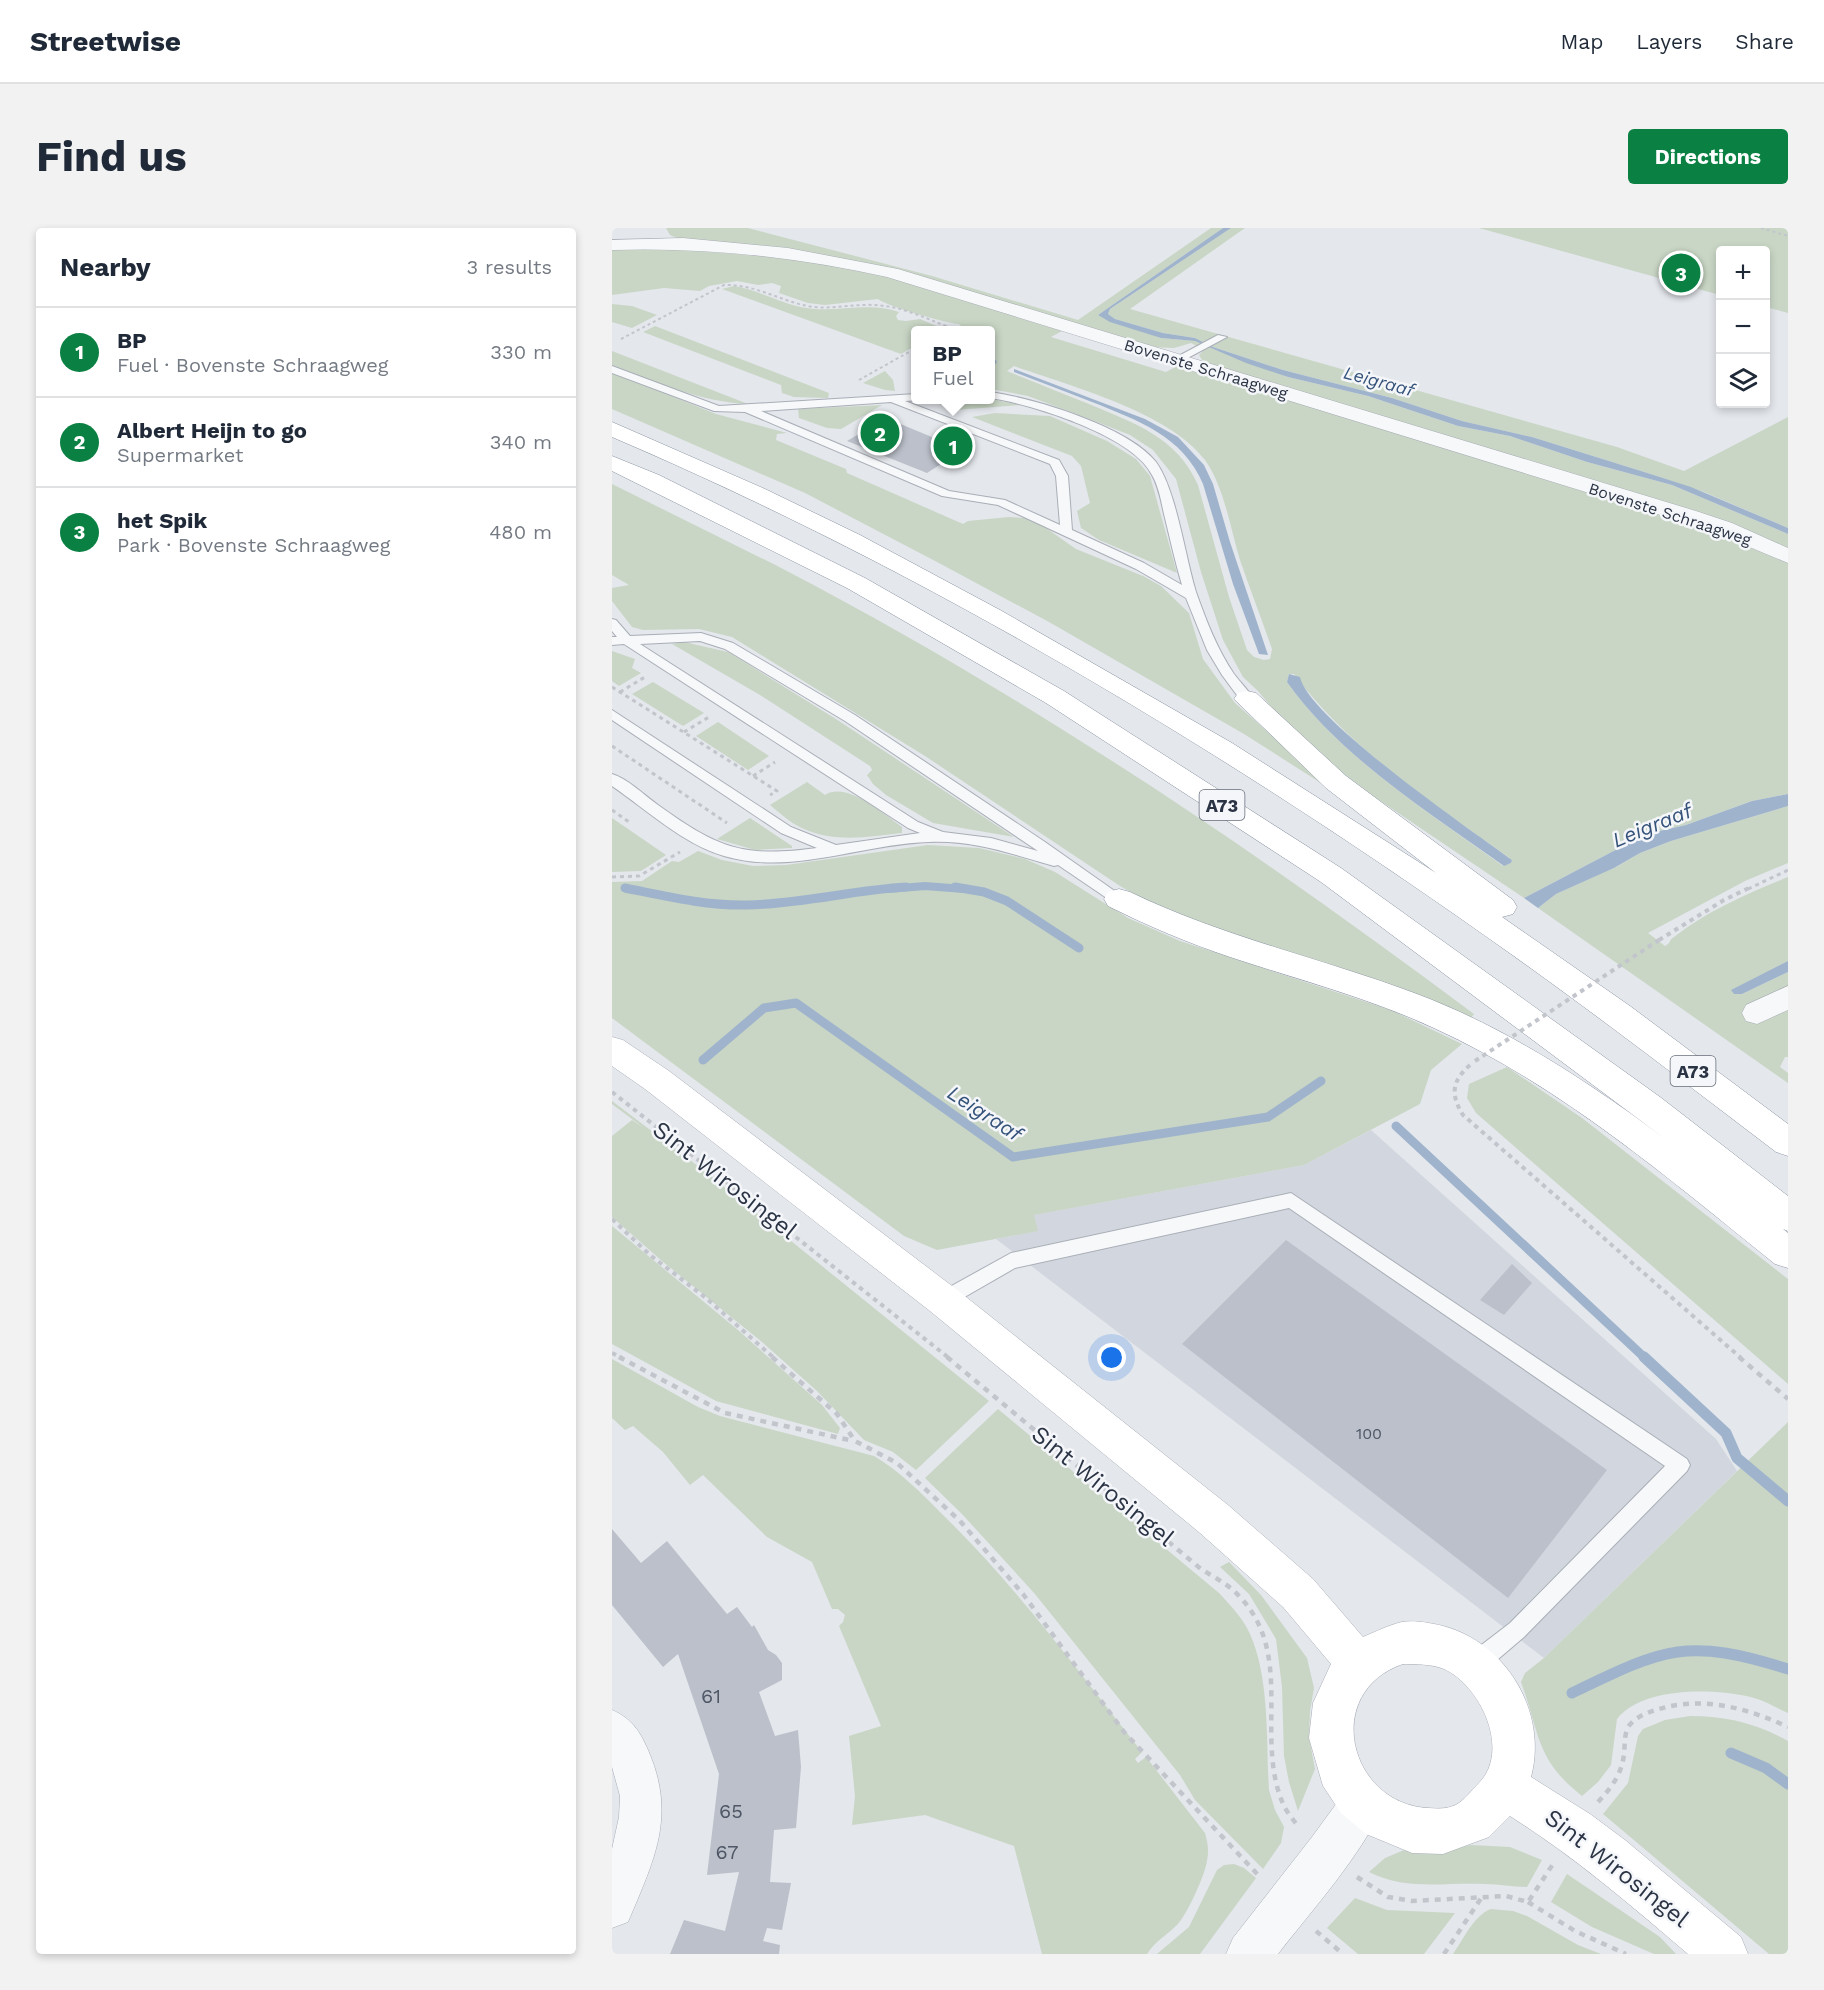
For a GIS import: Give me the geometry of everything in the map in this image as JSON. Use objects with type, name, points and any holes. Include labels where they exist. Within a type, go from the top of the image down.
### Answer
[{"type":"main road","name":"A73","points":[[612,429],[684,459],[897,563],[1101,675],[1220,746],[1370,843],[1598,999],[1788,1142]]},
{"type":"main road","name":"A73","points":[[612,464],[651,480],[856,583],[1065,704],[1331,875],[1648,1106],[1788,1216]]},
{"type":"main road","name":"A73","points":[[1247,699],[1336,782],[1538,934],[1598,999]]},
{"type":"main road","points":[[1119,898],[1203,938],[1395,999],[1448,1021],[1487,1041],[1585,1100],[1689,1176],[1788,1253]]},
{"type":"main road","name":"Sint Wirosingel","points":[[612,1049],[657,1080],[1067,1398],[1262,1560],[1298,1593],[1358,1664]]},
{"type":"main road","points":[[1402,1643],[1419,1643],[1452,1650],[1474,1664],[1493,1684],[1506,1708],[1514,1734],[1513,1761],[1505,1787],[1490,1809],[1467,1825],[1441,1833],[1412,1831],[1385,1821],[1362,1804],[1342,1777],[1331,1747],[1331,1716],[1341,1687],[1358,1664],[1379,1651],[1402,1643]]},
{"type":"main road","name":"Sint Wirosingel","points":[[1505,1787],[1575,1830],[1724,1954]]},
{"type":"street","name":"Bovenste Schraagweg","points":[[612,245],[660,235],[850,263],[943,288],[1688,516],[1724,528],[1788,556]]},
{"type":"street","points":[[1757,1013],[1788,997]]},
{"type":"street","points":[[612,1731],[622,1743],[638,1771],[642,1801],[635,1853],[612,1906]]},
{"type":"street","points":[[1249,1954],[1328,1853],[1362,1804]]},
{"type":"lane","points":[[1178,359],[1217,339]]},
{"type":"lane","points":[[612,369],[706,406],[747,410],[911,398]]},
{"type":"lane","name":"A73","points":[[995,396],[1030,404],[1089,426],[1116,438],[1147,459],[1161,481],[1204,634],[1217,659],[1247,699]]},
{"type":"lane","points":[[890,399],[1055,462],[1062,476],[1066,532]]},
{"type":"lane","points":[[747,410],[946,494],[1001,502],[1140,566],[1192,596]]},
{"type":"lane","points":[[612,623],[619,640],[913,825],[946,837]]},
{"type":"lane","points":[[619,640],[701,637],[729,646],[850,718],[1119,898]]},
{"type":"lane","points":[[612,714],[795,836],[817,844],[841,848]]},
{"type":"lane","points":[[612,779],[706,843],[746,856],[783,857],[841,848],[946,837],[970,838],[1013,847],[1060,863],[1080,873]]},
{"type":"lane","points":[[943,1300],[1011,1261],[1291,1200],[1680,1465],[1517,1630],[1474,1664]]},
{"type":"path","points":[[1761,228],[1788,236]]},
{"type":"path","points":[[621,339],[724,285],[738,284],[806,306],[877,305],[896,308],[946,326]]},
{"type":"path","points":[[612,746],[727,823]]},
{"type":"path","points":[[1788,870],[1724,900],[1659,940],[1475,1061],[1456,1077],[1453,1084],[1454,1100],[1463,1115],[1788,1399]]},
{"type":"path","name":"Sint Wirosingel","points":[[612,1092],[844,1273],[1202,1569],[1240,1597],[1267,1644],[1273,1685],[1276,1770],[1280,1799],[1292,1820],[1328,1853],[1366,1885],[1388,1897],[1412,1901],[1483,1897],[1444,1954]]},
{"type":"path","points":[[612,1220],[650,1256],[706,1298],[837,1414],[855,1441]]},
{"type":"path","points":[[612,1353],[725,1413],[855,1441],[897,1464],[960,1521],[1023,1594],[1124,1732],[1288,1906],[1343,1954]]},
{"type":"path","points":[[1617,1780],[1622,1768],[1627,1729],[1637,1718],[1668,1706],[1700,1702],[1721,1705],[1742,1709],[1788,1727]]},
{"type":"path","points":[[1528,1902],[1575,1931],[1626,1954]]},
{"type":"shaded area","points":[[1371,1130],[1716,1439],[1737,1471],[1544,1658],[996,1239],[1037,1231],[1033,1215],[1304,1165]]},
{"type":"green space","points":[[666,228],[748,228],[932,276],[1078,320],[1211,228],[1223,228],[1098,315],[1161,338],[1195,341],[1288,377],[1368,396],[1458,426],[1510,436],[1587,462],[1672,485],[1788,534],[1788,550],[1204,363],[1199,355],[1204,350],[1191,343],[1174,348],[1148,347],[886,268],[818,254],[679,239],[670,235]]},
{"type":"green space","points":[[1231,228],[1245,228],[1130,309],[1617,447],[1684,471],[1788,417],[1788,528],[1704,492],[1641,471],[1532,437],[1462,421],[1392,398],[1283,370],[1213,347],[1195,338],[1163,333],[1115,319],[1108,314],[1110,309]]},
{"type":"green space","points":[[1479,228],[1788,228],[1788,313],[1770,308],[1770,246],[1716,246],[1716,294]]},
{"type":"green space","points":[[665,248],[817,261],[878,274],[1064,330],[1051,337],[1166,372],[1179,365],[1689,522],[1788,562],[1788,794],[1752,801],[1686,825],[1646,834],[1524,898],[1376,798],[1333,766],[1281,719],[1243,677],[1223,640],[1201,572],[1176,479],[1153,450],[1130,435],[1028,396],[995,390],[995,326],[961,326],[892,306],[878,299],[825,305],[808,303],[779,293],[781,286],[772,283],[758,285],[737,281],[709,286],[700,291],[664,288],[612,295],[612,250]],"holes":[[[1014,366],[1090,392],[1144,414],[1168,428],[1189,443],[1205,460],[1222,496],[1241,563],[1272,649],[1270,659],[1254,657],[1247,650],[1229,597],[1198,485],[1178,455],[1166,443],[1138,425],[1007,371]],[[1289,674],[1294,674],[1341,728],[1368,752],[1424,797],[1512,860],[1511,863],[1503,866],[1359,759],[1308,709],[1287,682]]]},
{"type":"green space","points":[[734,286],[806,308],[876,307],[888,309],[899,312],[896,316],[898,320],[920,319],[936,326],[911,326],[911,348],[901,354],[722,289]]},
{"type":"green space","points":[[612,304],[632,306],[657,315],[632,328],[612,322]]},
{"type":"green space","points":[[655,326],[829,393],[828,398],[794,397],[782,393],[781,385],[643,332]]},
{"type":"green space","points":[[612,351],[748,404],[695,395],[645,378],[612,365]]},
{"type":"green space","points":[[885,371],[893,380],[895,391],[863,383]]},
{"type":"green space","points":[[612,372],[716,414],[787,433],[777,434],[776,440],[846,469],[847,473],[963,524],[968,521],[1009,517],[1025,518],[1043,526],[1076,549],[1143,576],[1161,586],[1189,613],[1203,659],[1235,703],[1300,760],[1324,785],[1244,734],[1049,622],[937,562],[805,493],[612,409]]},
{"type":"green space","points":[[995,400],[1021,405],[955,410],[940,404],[995,404]]},
{"type":"green space","points":[[882,405],[841,429],[827,428],[799,418],[798,409]]},
{"type":"green space","points":[[995,413],[1050,416],[1107,441],[1136,459],[1150,476],[1177,573],[1099,540],[1081,528],[1077,511],[1090,503],[1081,466],[1072,456],[972,417]]},
{"type":"green space","points":[[612,484],[824,591],[1015,700],[1237,843],[1474,1014],[1471,1018],[1224,935],[1157,907],[1120,886],[925,756],[732,637],[699,629],[643,630],[632,627],[612,601],[612,588],[629,585],[612,575]]},
{"type":"green space","points":[[684,642],[728,652],[839,721],[1014,837],[933,823],[886,795],[873,784],[867,775],[872,770],[870,766],[760,695],[672,644]]},
{"type":"green space","points":[[612,651],[635,659],[632,668],[641,673],[619,686],[612,681]]},
{"type":"green space","points":[[653,682],[704,713],[683,726],[632,694]]},
{"type":"green space","points":[[718,722],[769,756],[748,770],[696,736]]},
{"type":"green space","points":[[807,782],[825,795],[844,792],[865,801],[902,827],[902,833],[848,838],[822,835],[796,825],[770,805]]},
{"type":"green space","points":[[1788,806],[1788,863],[1745,881],[1648,933],[1665,946],[1672,938],[1714,911],[1788,877],[1788,961],[1732,990],[1742,994],[1788,972],[1788,986],[1748,1006],[1764,1021],[1788,1009],[1788,1057],[1785,1057],[1780,1067],[1788,1073],[1788,1083],[1538,908],[1556,894],[1618,866],[1640,853],[1671,841]]},
{"type":"green space","points":[[612,818],[666,855],[641,871],[612,872]]},
{"type":"green space","points":[[750,818],[792,848],[755,850],[717,839]]},
{"type":"green space","points":[[928,845],[979,848],[1025,859],[1055,872],[1128,918],[1180,941],[1391,1010],[1462,1044],[1431,1070],[1420,1104],[1304,1165],[1034,1215],[1038,1231],[937,1250],[904,1236],[612,1018],[612,882],[642,881],[672,861],[679,862],[698,851],[722,860],[753,866],[786,865]]},
{"type":"green space","points":[[1507,1067],[1582,1118],[1788,1279],[1788,1384],[1476,1113],[1467,1098],[1469,1084]]},
{"type":"green space","points":[[612,1101],[707,1173],[989,1401],[916,1470],[893,1452],[864,1440],[817,1391],[762,1342],[612,1217],[612,1136],[632,1120],[644,1128],[612,1104]]},
{"type":"green space","points":[[612,1226],[738,1330],[822,1405],[840,1428],[838,1434],[716,1401],[612,1344]]},
{"type":"green space","points":[[612,1359],[698,1407],[720,1416],[874,1456],[893,1468],[918,1491],[996,1571],[1046,1630],[1142,1752],[1135,1759],[1138,1763],[1146,1757],[1205,1833],[1208,1847],[1206,1867],[1186,1913],[1147,1954],[1042,1954],[1014,1846],[925,1815],[852,1825],[855,1796],[849,1736],[881,1726],[839,1626],[845,1615],[838,1609],[832,1609],[812,1562],[767,1537],[703,1475],[690,1485],[663,1452],[633,1426],[625,1430],[612,1418]]},
{"type":"green space","points":[[998,1409],[1219,1593],[1247,1628],[1261,1670],[1264,1690],[1269,1790],[1275,1810],[1284,1827],[1281,1843],[1263,1869],[1195,1800],[1180,1775],[1035,1594],[962,1514],[925,1478]]},
{"type":"green space","points":[[1788,1422],[1788,1713],[1754,1698],[1721,1692],[1681,1692],[1644,1700],[1629,1708],[1617,1719],[1611,1765],[1598,1782],[1582,1796],[1555,1770],[1547,1757],[1521,1682],[1525,1673],[1544,1658]]},
{"type":"green space","points":[[1229,1562],[1261,1595],[1307,1658],[1314,1688],[1309,1737],[1315,1769],[1298,1811],[1284,1756],[1282,1687],[1276,1639],[1249,1594],[1220,1567]]},
{"type":"green space","points":[[1690,1716],[1716,1717],[1740,1722],[1788,1741],[1788,1954],[1769,1954],[1603,1814],[1628,1783],[1638,1736],[1643,1729],[1665,1720]]},
{"type":"green space","points":[[1471,1845],[1510,1847],[1542,1860],[1527,1887],[1490,1884],[1411,1884],[1383,1878],[1369,1872],[1385,1858],[1404,1850],[1427,1853]]},
{"type":"green space","points":[[1234,1864],[1244,1868],[1256,1878],[1200,1954],[1157,1954],[1189,1927],[1217,1870],[1224,1865]]},
{"type":"green space","points":[[1567,1874],[1660,1937],[1676,1954],[1654,1954],[1592,1927],[1551,1902]]},
{"type":"green space","points":[[1355,1898],[1387,1910],[1455,1913],[1424,1954],[1358,1954],[1327,1928]]},
{"type":"green space","points":[[1491,1909],[1513,1911],[1527,1916],[1578,1945],[1601,1954],[1453,1954],[1474,1922]]},
{"type":"water","points":[[1223,228],[1231,228],[1110,309],[1108,314],[1115,319],[1163,333],[1195,338],[1213,347],[1283,370],[1392,398],[1462,421],[1532,437],[1691,487],[1788,528],[1788,534],[1672,485],[1587,462],[1510,436],[1458,426],[1368,396],[1288,377],[1246,363],[1195,341],[1161,338],[1110,322],[1098,315]]},
{"type":"water","points":[[1014,369],[1145,419],[1178,437],[1204,465],[1213,484],[1268,655],[1259,654],[1233,584],[1203,484],[1184,453],[1142,423],[1014,372]]},
{"type":"water","points":[[1289,674],[1300,677],[1310,696],[1360,745],[1429,800],[1512,860],[1511,863],[1504,866],[1359,759],[1308,709],[1287,682]]},
{"type":"water","points":[[1788,794],[1788,806],[1671,841],[1640,853],[1614,868],[1556,894],[1538,908],[1524,898],[1646,834],[1686,825],[1752,801]]},
{"type":"water","points":[[1788,961],[1788,972],[1742,994],[1734,994],[1731,990]]},
{"type":"building","points":[[886,418],[963,450],[927,473],[847,441]]},
{"type":"building","points":[[1286,1240],[1607,1470],[1508,1598],[1182,1344]]},
{"type":"building","points":[[1512,1264],[1532,1283],[1504,1315],[1480,1300]]},
{"type":"building","points":[[612,1529],[641,1563],[667,1541],[727,1614],[737,1607],[752,1627],[754,1625],[768,1650],[782,1663],[782,1680],[759,1692],[775,1736],[798,1730],[801,1767],[796,1828],[774,1830],[770,1882],[791,1883],[782,1930],[767,1928],[763,1941],[780,1945],[779,1954],[670,1954],[684,1920],[725,1931],[739,1872],[707,1875],[719,1774],[678,1654],[663,1667],[612,1605]]},
{"type":"waterway","points":[[888,889],[925,886],[964,889]]},
{"type":"waterway","points":[[628,889],[625,888],[701,902],[747,905],[906,887]]},
{"type":"waterway","points":[[955,887],[984,892],[1007,901],[1079,948]]},
{"type":"waterway","name":"Leigraaf","points":[[703,1060],[764,1008],[796,1003],[1013,1157],[1268,1117],[1321,1081]]},
{"type":"waterway","points":[[1396,1126],[1645,1358]]},
{"type":"waterway","points":[[1644,1357],[1726,1433],[1737,1458],[1788,1501]]},
{"type":"waterway","points":[[1572,1693],[1654,1657],[1677,1652],[1724,1653],[1788,1669]]},
{"type":"waterway","points":[[1731,1753],[1766,1768],[1788,1784]]},
{"type":"place","name":"het Spik","points":[[1681,273]]},
{"type":"place","name":"Albert Heijn to go","points":[[880,433]]},
{"type":"place","name":"BP","points":[[953,446]]}]
